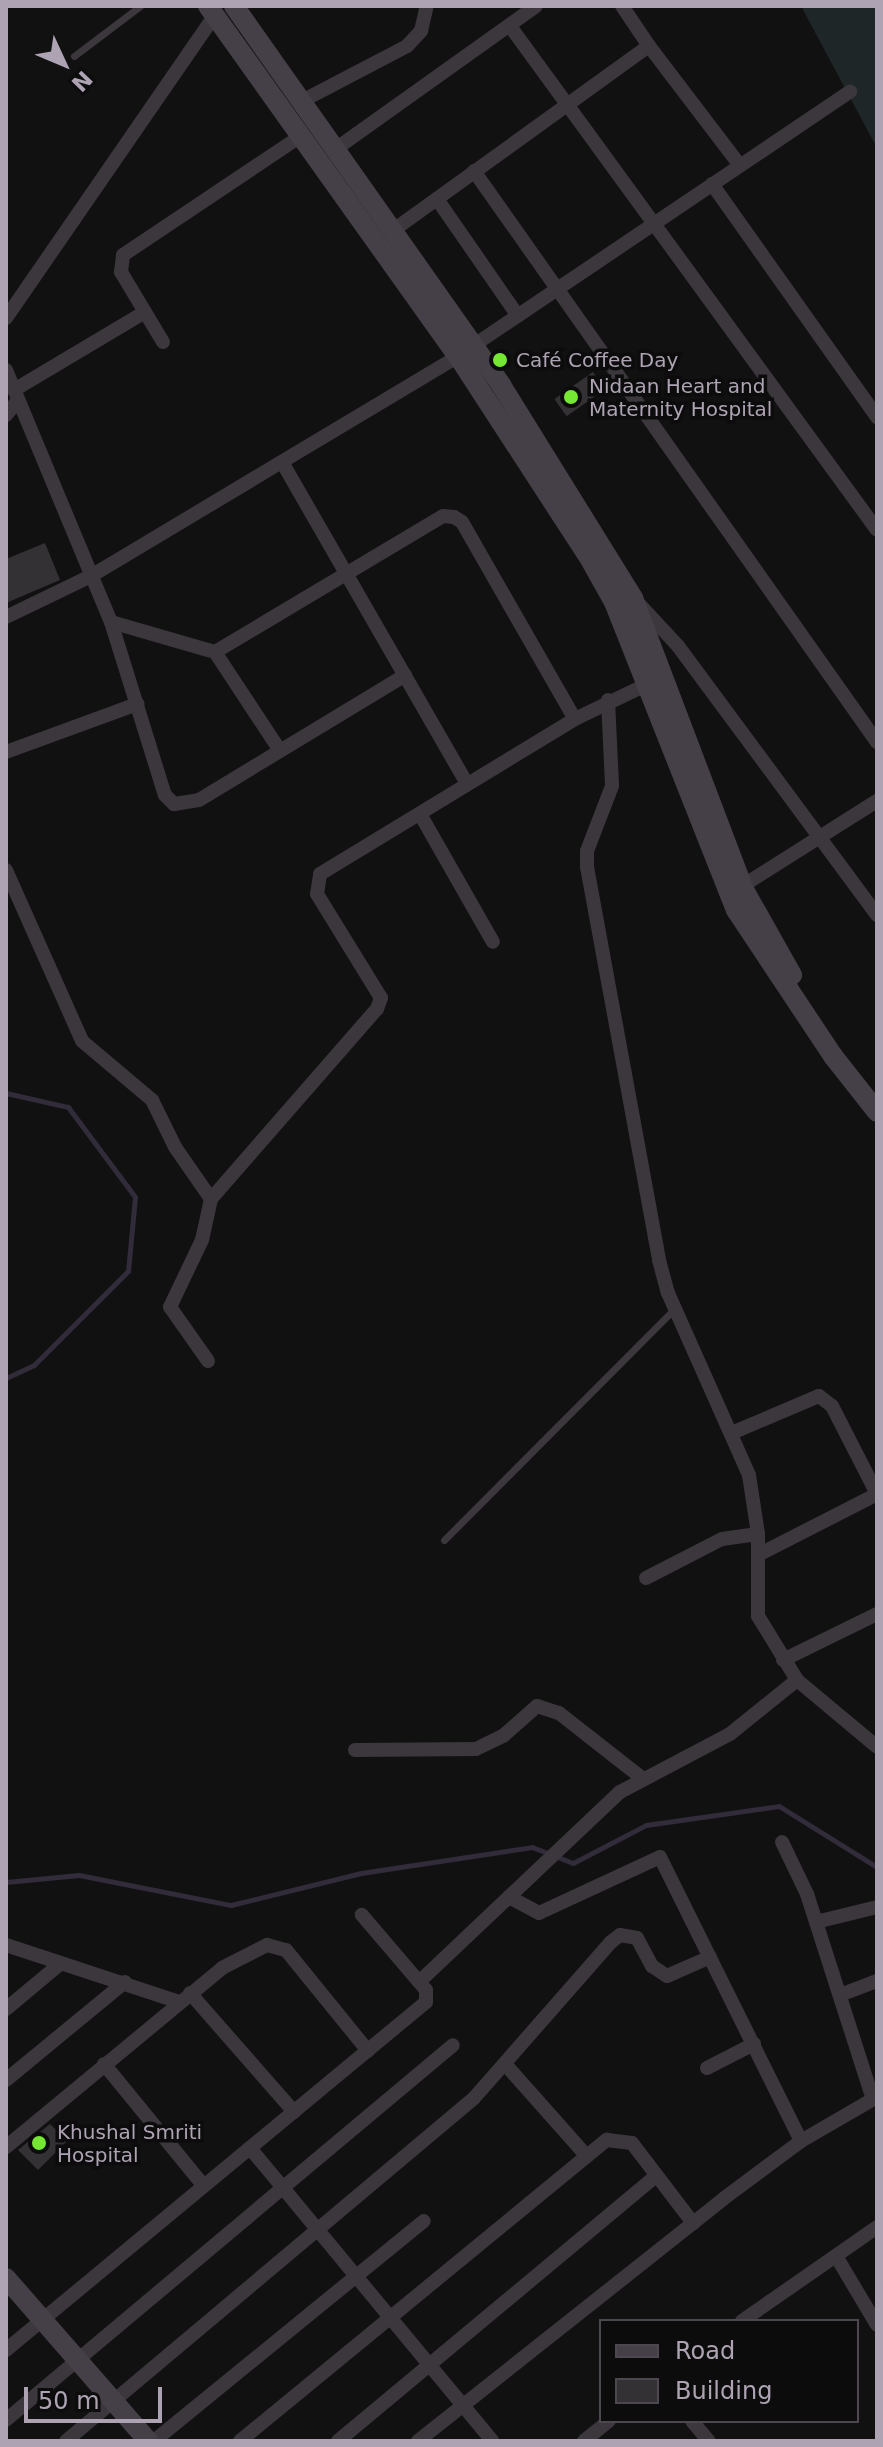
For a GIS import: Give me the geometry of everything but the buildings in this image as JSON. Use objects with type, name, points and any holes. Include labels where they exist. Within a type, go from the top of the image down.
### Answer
[{"type":"main road","points":[[234,6],[395,229],[466,351],[624,600],[736,890],[767,961],[877,1112]]},
{"type":"main road","points":[[212,11],[301,136],[466,351]]},
{"type":"main road","points":[[736,890],[877,1094]]},
{"type":"main road","points":[[6,2278],[40,2322],[148,2441]]},
{"type":"street","points":[[302,101],[407,46],[421,31],[427,6]]},
{"type":"street","points":[[337,148],[536,6]]},
{"type":"street","points":[[622,6],[739,164]]},
{"type":"street","points":[[6,318],[212,11]]},
{"type":"street","points":[[510,26],[571,104],[877,530]]},
{"type":"street","points":[[395,229],[649,46]]},
{"type":"street","points":[[6,617],[91,576],[466,351],[850,92]]},
{"type":"street","points":[[163,342],[121,272],[123,255],[301,136]]},
{"type":"street","points":[[474,171],[877,742]]},
{"type":"street","points":[[712,184],[877,417]]},
{"type":"street","points":[[437,199],[518,316]]},
{"type":"street","points":[[6,415],[16,395],[145,312]]},
{"type":"street","points":[[6,370],[111,622],[165,795],[174,804],[199,800],[405,675]]},
{"type":"street","points":[[282,462],[467,784]]},
{"type":"street","points":[[215,652],[443,516],[454,517],[462,522],[575,719]]},
{"type":"street","points":[[624,600],[678,646],[877,915]]},
{"type":"street","points":[[111,622],[215,652],[279,749]]},
{"type":"street","points":[[208,1361],[170,1307],[202,1240],[211,1199],[377,1009],[379,990],[317,894],[320,874],[575,719],[608,700],[655,681]]},
{"type":"street","points":[[608,700],[612,786],[587,851],[587,867],[659,1260],[675,1308],[734,1432],[749,1475],[758,1534],[758,1616],[797,1680],[876,1745]]},
{"type":"street","points":[[6,752],[137,704]]},
{"type":"street","points":[[736,890],[822,840],[877,801]]},
{"type":"street","points":[[420,814],[493,942]]},
{"type":"street","points":[[6,870],[82,1041],[152,1100],[175,1147],[211,1199]]},
{"type":"street","points":[[734,1432],[808,1397],[826,1399],[877,1494],[758,1555]]},
{"type":"street","points":[[646,1578],[722,1539],[758,1534]]},
{"type":"street","points":[[783,1660],[877,1614]]},
{"type":"street","points":[[419,1982],[620,1792],[730,1734],[797,1680]]},
{"type":"street","points":[[355,1750],[476,1749],[503,1736],[537,1706],[559,1713],[642,1778]]},
{"type":"street","points":[[418,2441],[801,2141],[875,2098],[816,1922],[782,1842]]},
{"type":"street","points":[[509,1897],[539,1913],[660,1857],[801,2141]]},
{"type":"street","points":[[816,1922],[877,1907]]},
{"type":"street","points":[[6,2350],[426,2002],[419,1982],[362,1915]]},
{"type":"street","points":[[66,2441],[320,2231],[474,2098],[620,1935],[637,1938],[652,1966],[667,1976],[710,1957]]},
{"type":"street","points":[[6,1945],[60,1964],[184,1998],[294,2112]]},
{"type":"street","points":[[6,2147],[184,1998],[247,1952],[277,1945],[368,2051]]},
{"type":"street","points":[[6,2009],[60,1964]]},
{"type":"street","points":[[840,1995],[877,1981]]},
{"type":"street","points":[[6,2080],[125,1982]]},
{"type":"street","points":[[707,2068],[754,2044]]},
{"type":"street","points":[[6,2420],[453,2045]]},
{"type":"street","points":[[104,2064],[203,2185]]},
{"type":"street","points":[[505,2064],[584,2153]]},
{"type":"street","points":[[240,2441],[584,2153],[620,2138],[632,2143],[693,2223]]},
{"type":"street","points":[[250,2148],[392,2316],[492,2441]]},
{"type":"street","points":[[338,2441],[432,2367],[656,2176]]},
{"type":"street","points":[[154,2441],[424,2221]]},
{"type":"street","points":[[760,2316],[877,2227]]},
{"type":"street","points":[[836,2256],[877,2325]]},
{"type":"street","points":[[584,2441],[606,2423]]},
{"type":"street","points":[[694,2423],[709,2441]]},
{"type":"lane","points":[[74,56],[140,6]]},
{"type":"lane","points":[[444,1540],[675,1308]]},
{"type":"shaded area","points":[[801,6],[877,6],[877,148]]},
{"type":"waterway","points":[[6,1093],[68,1107],[135,1197],[128,1271],[34,1365],[6,1378]]},
{"type":"waterway","points":[[6,1882],[79,1875],[231,1905],[361,1873],[532,1847],[573,1863],[646,1825],[779,1806],[877,1867]]},
{"type":"place","name":"Café Coffee Day","points":[[500,360]]},
{"type":"place","name":"Nidaan Heart and Maternity Hospital","points":[[571,397]]},
{"type":"place","name":"Khushal Smriti Hospital","points":[[39,2143]]}]
